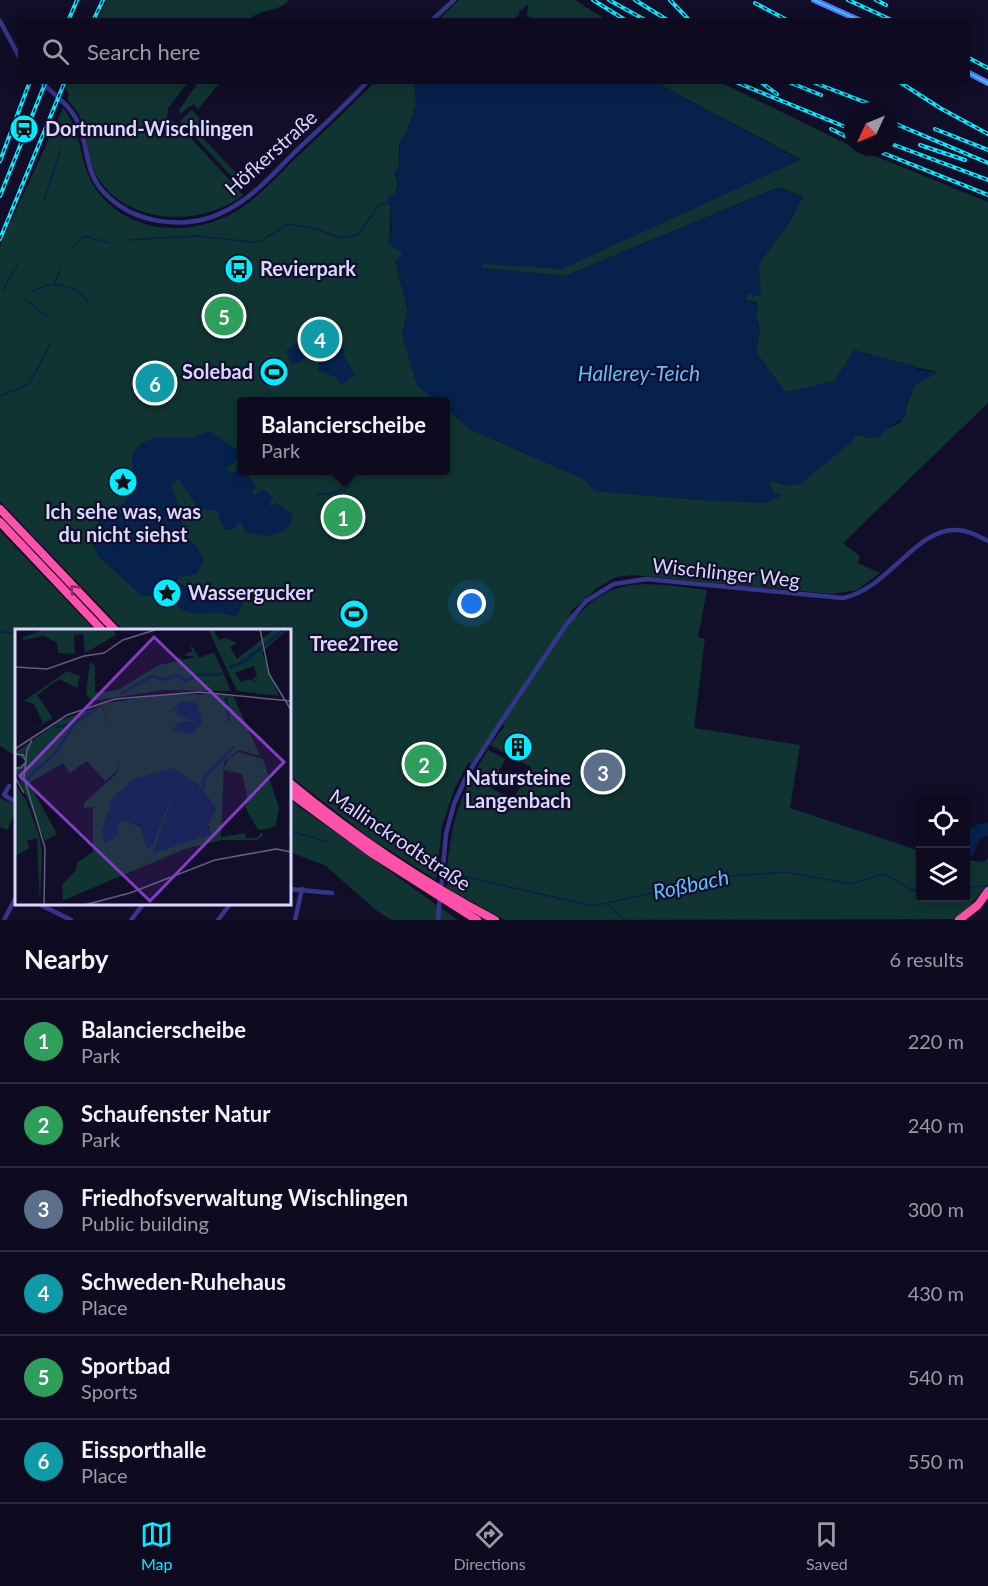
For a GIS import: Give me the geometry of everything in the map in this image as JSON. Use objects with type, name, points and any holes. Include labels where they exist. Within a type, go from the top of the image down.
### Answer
[{"type":"highway","points":[[0,508],[114,629]]},
{"type":"highway","points":[[0,522],[101,629]]},
{"type":"highway","name":"Mallinckrodtstraße","points":[[291,784],[369,843],[495,920]]},
{"type":"highway","name":"Mallinckrodtstraße","points":[[291,794],[370,852],[477,920]]},
{"type":"highway","points":[[959,920],[981,901],[988,891]]},
{"type":"main road","points":[[814,0],[854,18]]},
{"type":"main road","points":[[970,74],[988,83]]},
{"type":"street","points":[[434,18],[454,0]]},
{"type":"street","points":[[0,21],[18,54]]},
{"type":"street","name":"Höfkerstraße","points":[[43,84],[75,116],[80,126],[87,165],[104,192],[137,214],[172,222],[194,222],[215,216],[246,198],[365,84]]},
{"type":"street","name":"Wischlinger Weg","points":[[438,920],[443,858],[452,810],[467,775],[566,625],[586,601],[600,591],[619,582],[646,579],[843,598],[869,589],[927,539],[944,530],[959,530],[988,541]]},
{"type":"street","points":[[2,795],[9,786]]},
{"type":"street","points":[[291,889],[332,893]]},
{"type":"street","points":[[295,920],[302,889]]},
{"type":"street","points":[[4,920],[15,899]]},
{"type":"street","points":[[41,905],[71,920]]},
{"type":"street","points":[[131,920],[142,905]]},
{"type":"street","points":[[218,920],[229,905]]},
{"type":"green space","points":[[107,0],[289,0],[280,7],[251,18],[98,18]]},
{"type":"green space","points":[[459,0],[575,0],[603,18],[531,18],[527,16],[528,5],[518,12],[520,15],[517,18],[440,18]]},
{"type":"green space","points":[[68,84],[187,84],[168,108],[167,117],[181,127],[243,195],[225,206],[184,217],[162,216],[141,211],[122,202],[106,189],[94,171],[84,126],[67,99],[69,94],[66,88]]},
{"type":"green space","points":[[197,84],[218,84],[198,109],[193,104],[180,114],[179,110]]},
{"type":"green space","points":[[373,84],[415,84],[416,105],[406,134],[399,144],[399,167],[394,174],[397,186],[390,210],[388,243],[404,253],[397,269],[408,311],[402,334],[417,385],[432,397],[237,397],[237,475],[450,475],[450,412],[472,430],[586,480],[595,491],[714,501],[772,498],[781,495],[773,492],[769,483],[772,481],[786,485],[800,484],[855,436],[881,436],[883,431],[901,422],[914,386],[937,372],[913,367],[785,392],[756,352],[760,330],[756,314],[758,305],[756,302],[746,300],[746,297],[749,293],[759,296],[759,264],[789,223],[803,197],[779,187],[565,276],[483,268],[483,264],[800,159],[659,84],[724,84],[844,143],[844,156],[875,156],[988,202],[988,403],[843,543],[860,556],[858,563],[880,573],[857,590],[832,594],[632,575],[616,577],[597,588],[570,612],[577,617],[591,603],[621,587],[654,584],[707,590],[698,637],[705,639],[694,728],[800,745],[790,808],[916,850],[916,902],[970,902],[970,860],[984,862],[988,858],[988,884],[969,907],[955,919],[505,920],[445,887],[456,877],[454,870],[447,871],[451,836],[458,808],[488,750],[505,759],[491,788],[513,800],[531,767],[490,745],[504,727],[503,720],[474,763],[468,763],[454,790],[442,826],[436,880],[370,838],[291,777],[291,629],[122,629],[0,501],[0,246],[63,108],[75,130],[85,165],[95,188],[119,211],[153,226],[190,227],[226,217],[251,201]]},
{"type":"green space","points":[[192,110],[206,125],[198,133],[240,177],[236,181],[180,121]]},
{"type":"green space","points":[[0,531],[94,629],[15,629],[15,755],[0,746]]},
{"type":"green space","points":[[0,798],[15,805],[15,813],[7,830],[0,827]]},
{"type":"green space","points":[[291,801],[458,920],[392,920],[377,911],[326,866],[291,852]]},
{"type":"water","name":"Hallerey-Teich","points":[[415,84],[659,84],[800,160],[562,269],[483,264],[483,268],[565,276],[779,187],[803,197],[789,223],[759,264],[761,294],[755,296],[749,293],[745,299],[758,305],[756,314],[760,330],[756,352],[785,392],[834,381],[854,350],[916,366],[918,370],[938,372],[914,386],[905,409],[906,416],[889,427],[881,436],[867,439],[862,435],[855,436],[854,440],[800,484],[788,486],[772,481],[769,483],[773,492],[782,495],[767,503],[595,491],[585,480],[472,430],[450,412],[450,397],[432,397],[417,385],[402,334],[408,311],[395,261],[403,253],[388,244],[392,227],[388,221],[391,223],[390,206],[387,199],[396,192],[398,180],[394,174],[399,167],[400,140],[406,134],[416,105]]},
{"type":"water","points":[[300,341],[305,350],[304,360],[292,365],[286,351]]},
{"type":"water","points":[[340,347],[344,348],[343,354],[355,374],[342,385],[335,377],[317,370],[324,354]]},
{"type":"water","points":[[210,431],[237,450],[237,461],[227,467],[230,474],[237,470],[237,475],[247,475],[257,487],[252,493],[254,495],[264,489],[273,498],[269,505],[272,506],[276,502],[293,515],[286,528],[274,535],[251,534],[244,531],[241,522],[232,530],[225,530],[220,522],[218,511],[198,508],[179,480],[173,482],[171,486],[182,515],[183,533],[196,546],[204,560],[197,574],[181,577],[177,581],[190,591],[211,598],[229,591],[243,604],[236,617],[222,613],[187,612],[164,595],[142,596],[99,557],[91,541],[102,517],[112,509],[124,504],[133,475],[132,455],[140,444],[156,437],[190,438]]},
{"type":"water","points":[[988,823],[988,835],[980,839],[973,855],[970,855],[970,848],[970,828]]},
{"type":"waterway","points":[[44,200],[61,150]]},
{"type":"waterway","points":[[126,240],[198,236],[252,242],[261,241],[288,224],[317,229],[340,238],[358,235],[379,205],[389,203]]},
{"type":"waterway","points":[[71,248],[84,236],[109,243]]},
{"type":"waterway","points":[[3,290],[17,265]]},
{"type":"waterway","points":[[54,285],[61,267]]},
{"type":"waterway","points":[[33,291],[48,285],[63,286],[77,291],[88,302]]},
{"type":"waterway","points":[[24,298],[49,318]]},
{"type":"waterway","points":[[0,396],[29,384],[50,344]]},
{"type":"waterway","points":[[326,494],[345,490],[354,475]]},
{"type":"waterway","points":[[317,494],[323,494]]},
{"type":"waterway","name":"Roßbach","points":[[0,632],[15,633]]},
{"type":"waterway","name":"Roßbach","points":[[291,831],[329,842]]},
{"type":"waterway","name":"Roßbach","points":[[457,875],[593,906],[730,876],[786,872],[851,884],[884,874],[916,890]]},
{"type":"waterway","name":"Roßbach","points":[[970,887],[988,886]]},
{"type":"waterway","points":[[608,905],[625,920]]},
{"type":"tram line","points":[[814,0],[854,18]]},
{"type":"tram line","points":[[970,74],[988,83]]},
{"type":"railway","points":[[69,18],[77,0]]},
{"type":"railway","points":[[94,18],[103,0]]},
{"type":"railway","points":[[593,0],[622,18]]},
{"type":"railway","points":[[609,0],[642,18]]},
{"type":"railway","points":[[635,0],[664,18]]},
{"type":"railway","points":[[670,0],[687,18]]},
{"type":"railway","points":[[848,0],[887,18]]},
{"type":"railway","points":[[876,0],[886,5]]},
{"type":"railway","points":[[755,3],[783,18]]},
{"type":"railway","points":[[970,59],[988,68]]},
{"type":"railway","points":[[0,161],[29,84]]},
{"type":"railway","points":[[0,196],[45,84]]},
{"type":"railway","points":[[0,239],[64,84]]},
{"type":"railway","points":[[740,84],[844,126]]},
{"type":"railway","points":[[763,84],[777,94]]},
{"type":"railway","points":[[794,84],[821,95]]},
{"type":"railway","points":[[818,84],[865,102]]},
{"type":"railway","points":[[903,84],[940,108],[988,134]]},
{"type":"railway","points":[[898,125],[988,163]]},
{"type":"railway","points":[[831,129],[844,136]]},
{"type":"railway","points":[[935,129],[988,150]]},
{"type":"railway","points":[[920,145],[965,160]]},
{"type":"railway","points":[[898,146],[988,180]]},
{"type":"railway","points":[[890,156],[988,195]]},
{"type":"place","name":"Dortmund-Wischlingen","points":[[24,129]]},
{"type":"place","name":"Revierpark","points":[[239,269]]},
{"type":"place","name":"Sportbad","points":[[224,316]]},
{"type":"place","name":"Schweden-Ruhehaus","points":[[320,339]]},
{"type":"place","name":"Solebad","points":[[274,372]]},
{"type":"place","name":"Eissporthalle","points":[[155,383]]},
{"type":"place","name":"Ich sehe was, was du nicht siehst","points":[[123,482]]},
{"type":"place","name":"Balancierscheibe","points":[[343,517]]},
{"type":"place","name":"Wassergucker","points":[[167,593]]},
{"type":"place","name":"Tree2Tree","points":[[354,614]]},
{"type":"place","name":"Natursteine Langenbach","points":[[518,747]]},
{"type":"place","name":"Schaufenster Natur","points":[[424,764]]},
{"type":"place","name":"Friedhofsverwaltung Wischlingen","points":[[603,772]]}]
